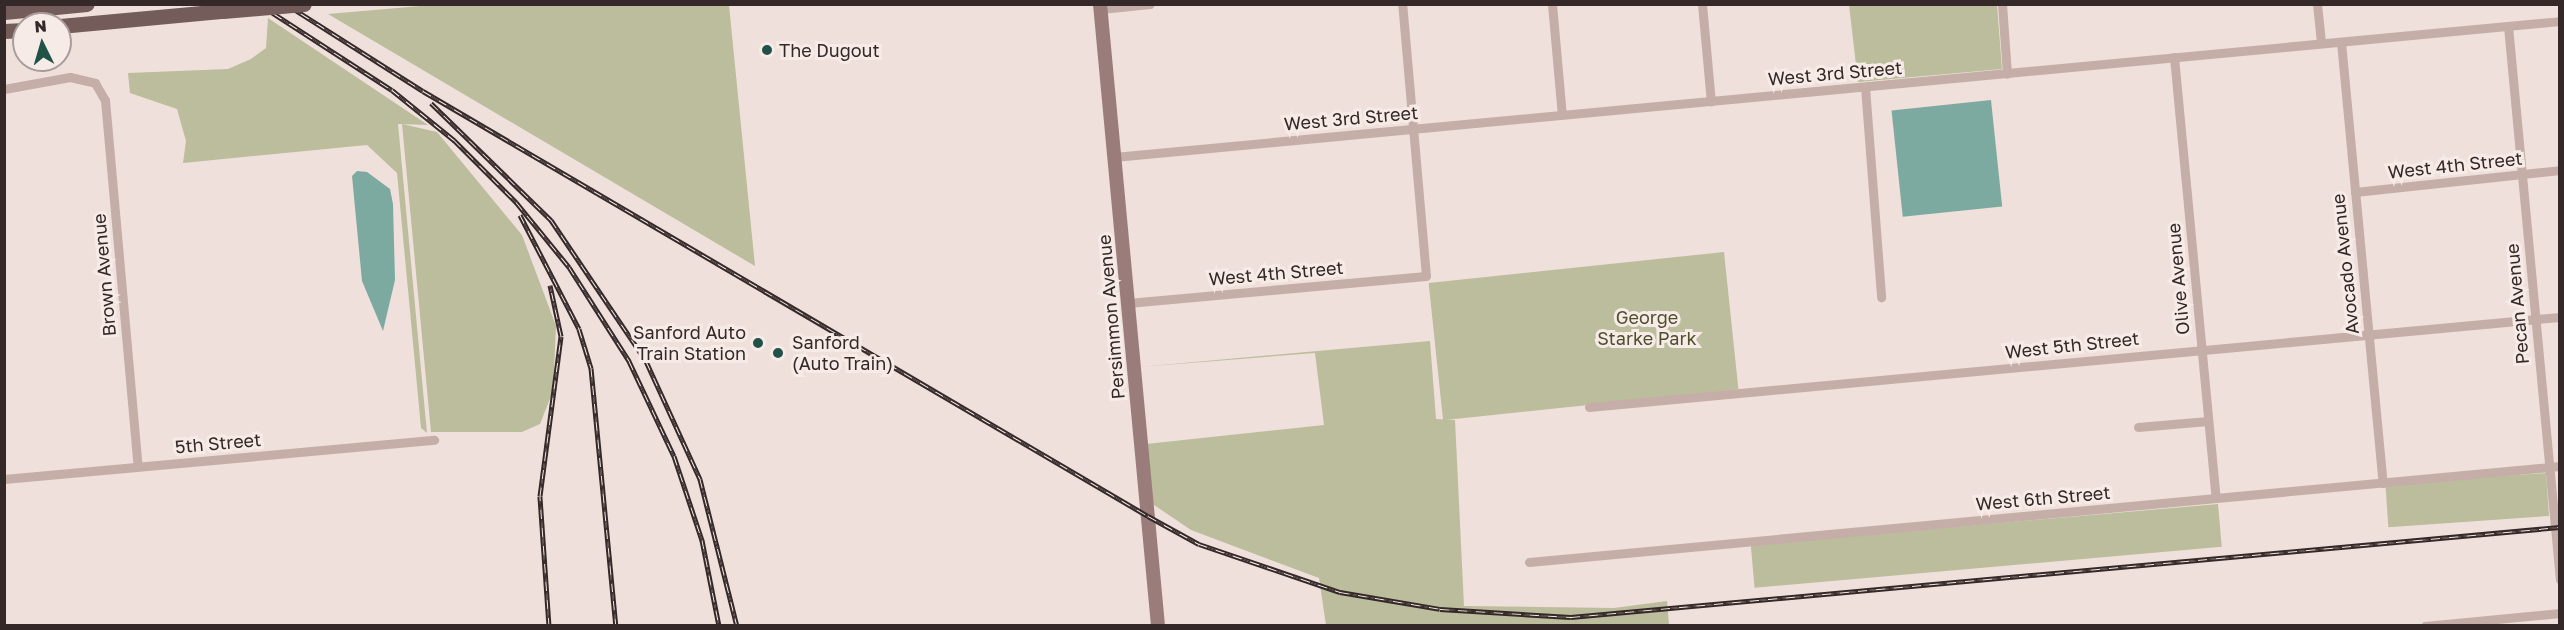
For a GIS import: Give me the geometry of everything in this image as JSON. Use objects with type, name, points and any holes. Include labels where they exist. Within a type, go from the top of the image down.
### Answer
[{"type":"main road","points":[[4,12],[87,4]]},
{"type":"main road","points":[[72,25],[304,4]]},
{"type":"street","points":[[1100,7],[1150,4]]},
{"type":"street","points":[[1402,4],[1414,129]]},
{"type":"street","points":[[1552,4],[1562,115]]},
{"type":"street","points":[[1702,4],[1711,102]]},
{"type":"street","points":[[2002,4],[2007,74]]},
{"type":"street","points":[[2318,4],[2321,44]]},
{"type":"street","name":"Persimmon Avenue","points":[[1100,7],[1158,626]]},
{"type":"street","name":"West 3rd Street","points":[[1114,157],[2559,21]]},
{"type":"street","name":"Pecan Avenue","points":[[2508,26],[2535,319],[2555,466],[2559,580]]},
{"type":"street","name":"Avocado Avenue","points":[[2341,42],[2383,483]]},
{"type":"street","name":"Olive Avenue","points":[[2174,57],[2216,498]]},
{"type":"street","name":"Brown Avenue","points":[[4,89],[70,77],[95,83],[105,100],[138,466]]},
{"type":"street","points":[[1865,87],[1881,297]]},
{"type":"street","name":"West 4th Street","points":[[1128,303],[1426,276],[1414,129]]},
{"type":"street","name":"West 4th Street","points":[[2355,192],[2559,170]]},
{"type":"street","name":"West 5th Street","points":[[1589,407],[2201,348],[2559,317]]},
{"type":"street","points":[[2138,427],[2208,420]]},
{"type":"street","name":"5th Street","points":[[4,479],[434,440]]},
{"type":"street","name":"West 6th Street","points":[[1529,562],[2555,466]]},
{"type":"street","points":[[2425,626],[2559,613]]},
{"type":"green space","points":[[432,5],[729,5],[755,266],[328,14]]},
{"type":"green space","points":[[1849,5],[1997,5],[2002,69],[1858,82]]},
{"type":"green space","points":[[268,18],[428,125],[398,124],[427,433],[421,428],[397,173],[367,145],[183,163],[186,141],[177,109],[130,93],[128,73],[228,69],[251,59],[266,48]]},
{"type":"green space","points":[[402,124],[437,132],[522,235],[556,326],[553,391],[540,424],[522,432],[431,432]]},
{"type":"green space","name":"George Starke Park","points":[[1724,252],[1738,389],[1443,420],[1429,283]]},
{"type":"green space","points":[[1430,341],[1436,419],[1455,420],[1464,606],[1614,608],[1667,601],[1669,625],[1326,625],[1319,578],[1191,530],[1151,503],[1146,444],[1324,425],[1315,353],[1139,367]]},
{"type":"green space","points":[[2546,473],[2549,516],[2388,527],[2385,484]]},
{"type":"green space","points":[[2218,504],[2222,547],[1755,588],[1751,545]]},
{"type":"water","points":[[1991,100],[2002,206],[1903,217],[1892,110]]},
{"type":"water","points":[[357,171],[367,172],[390,189],[393,204],[395,280],[383,331],[362,281],[352,176]]},
{"type":"railway","points":[[259,4],[392,90],[454,140],[516,202],[569,267],[629,361],[674,456],[702,540],[719,626]]},
{"type":"railway","points":[[286,4],[423,91],[1148,516],[1199,544],[1340,592],[1440,609],[1571,617],[2560,527]]},
{"type":"railway","points":[[431,103],[551,220],[646,361],[700,479],[737,626]]},
{"type":"railway","points":[[520,215],[579,329],[591,368],[616,626]]},
{"type":"railway","points":[[549,626],[540,496],[561,336],[550,285]]},
{"type":"place","name":"The Dugout","points":[[767,50]]},
{"type":"place","name":"Sanford Auto Train Station","points":[[758,343]]},
{"type":"place","name":"Sanford (Auto Train)","points":[[778,353]]}]
